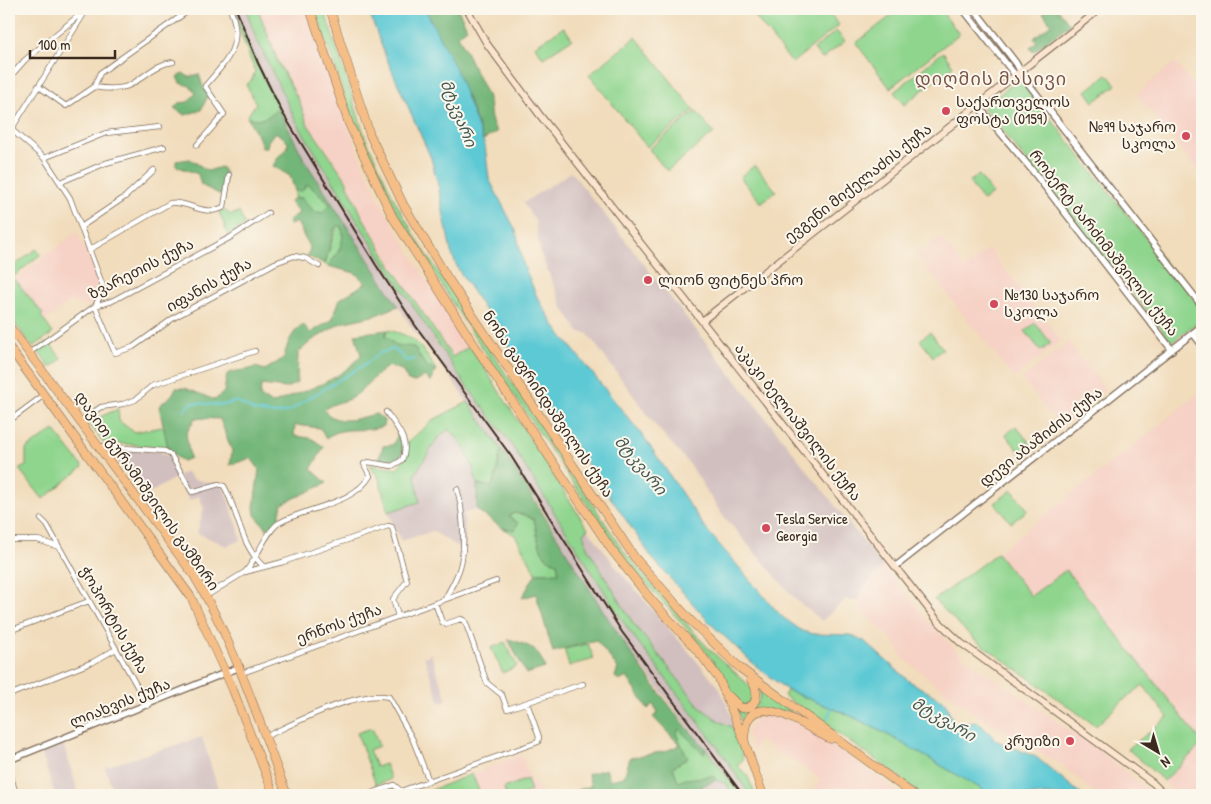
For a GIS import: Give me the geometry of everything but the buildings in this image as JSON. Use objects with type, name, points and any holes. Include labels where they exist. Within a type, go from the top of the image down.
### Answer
[{"type":"main road","name":"ნონა გაფრინდაშვილის ქუჩა","points":[[310,9],[358,145],[410,246],[610,549],[648,596],[702,656],[724,689],[744,739],[763,795]]},
{"type":"main road","name":"ნონა გაფრინდაშვილის ქუჩა","points":[[330,9],[364,120],[399,198],[434,256],[635,558],[697,627],[749,676],[842,744]]},
{"type":"main road","name":"აკაკი ბელიაშვილის ქუჩა","points":[[467,9],[487,44],[512,79],[938,621],[961,643],[1153,783],[1165,795]]},
{"type":"main road","name":"ევგენი მიქელაძის ქუჩა","points":[[702,321],[1100,9]]},
{"type":"main road","name":"დავით გურამიშვილის გამზირი","points":[[9,326],[193,574],[206,596],[241,670],[286,795]]},
{"type":"main road","name":"დავით გურამიშვილის გამზირი","points":[[9,348],[191,597],[225,672],[274,795]]},
{"type":"main road","points":[[44,396],[55,387]]},
{"type":"main road","points":[[724,689],[737,705],[748,708],[754,703],[757,695],[749,676]]},
{"type":"main road","points":[[744,739],[750,716],[757,712],[768,710],[797,720],[842,744],[914,795]]},
{"type":"street","points":[[9,78],[25,60],[87,9]]},
{"type":"street","points":[[87,9],[10,131],[44,158],[70,198],[104,289],[95,306]]},
{"type":"street","points":[[38,86],[66,106],[94,87],[100,73],[191,9]]},
{"type":"street","points":[[197,145],[224,114],[205,86],[226,61],[236,40],[236,22],[230,9]]},
{"type":"street","points":[[962,9],[1018,74],[1202,306]]},
{"type":"street","points":[[974,9],[1016,63],[1018,74]]},
{"type":"street","points":[[94,87],[120,88],[164,63],[173,62]]},
{"type":"street","name":"რობერტ ბარძიმაშვილის ქუჩა","points":[[978,106],[1032,170],[1172,350]]},
{"type":"street","points":[[44,158],[106,134],[160,127]]},
{"type":"street","points":[[61,182],[106,163],[164,147]]},
{"type":"street","points":[[81,227],[125,197],[154,170]]},
{"type":"street","points":[[88,250],[170,203],[180,202],[192,209],[220,209],[224,207],[229,175]]},
{"type":"street","name":"ზვარეთის ქუჩა","points":[[29,353],[95,306],[112,301],[231,237],[268,213]]},
{"type":"street","name":"იფანის ქუჩა","points":[[95,306],[115,354],[133,347],[175,316],[275,263],[294,256],[306,258],[320,266]]},
{"type":"street","name":"დევი აბაშიძის ქუჩა","points":[[896,566],[1202,326]]},
{"type":"street","points":[[1193,333],[1202,345]]},
{"type":"street","points":[[80,421],[101,407],[135,400],[153,385],[255,352]]},
{"type":"street","points":[[9,421],[44,396]]},
{"type":"street","points":[[206,596],[245,572],[256,560],[269,532],[278,524],[340,499],[363,486],[370,476],[364,464],[368,462],[392,466],[402,460],[405,446],[402,435],[386,412]]},
{"type":"street","points":[[98,446],[165,451],[171,455],[192,492],[219,484],[224,486],[242,535],[256,560],[264,567]]},
{"type":"street","points":[[445,599],[460,568],[462,558],[461,504],[457,489]]},
{"type":"street","name":"ჭოპორტის ქუჩა","points":[[41,519],[47,525],[148,706]]},
{"type":"street","points":[[245,572],[388,526],[392,527],[407,581],[393,599],[398,616]]},
{"type":"street","points":[[9,540],[38,540],[59,547]]},
{"type":"street","name":"ერწოს ქუჩა","points":[[241,670],[496,581]]},
{"type":"street","points":[[9,631],[89,601]]},
{"type":"street","points":[[435,603],[442,622],[445,624],[461,619],[465,622],[487,683],[502,695],[507,709],[583,684]]},
{"type":"street","points":[[9,695],[94,662],[116,649]]},
{"type":"street","name":"ლიახვის ქუჩა","points":[[9,760],[148,706],[225,672],[241,670]]},
{"type":"street","points":[[265,737],[336,705],[381,695],[389,697],[413,740],[429,781]]},
{"type":"street","points":[[366,795],[394,785],[401,791],[538,742],[539,737],[527,703]]},
{"type":"street","points":[[9,769],[16,795]]},
{"type":"shaded area","points":[[235,9],[246,9],[256,38],[296,121],[359,224],[425,322],[433,338],[462,380],[509,441],[628,629],[716,745],[750,795],[741,795],[635,658],[587,588],[542,509],[450,377],[416,334],[305,161],[247,43]]},
{"type":"shaded area","points":[[258,9],[307,9],[362,163],[385,211],[432,289],[470,346],[452,357],[391,265],[362,216],[345,178],[308,125],[299,101],[278,62]]},
{"type":"shaded area","name":"№99 საჯარო სკოლა","points":[[1175,62],[1202,96],[1202,175],[1137,94]]},
{"type":"shaded area","points":[[571,172],[883,566],[864,587],[858,602],[846,599],[822,621],[795,599],[721,513],[691,466],[656,426],[587,333],[579,332],[563,308],[541,255],[535,220],[523,203]]},
{"type":"shaded area","points":[[77,232],[98,281],[95,300],[88,307],[71,301],[45,321],[41,316],[43,314],[15,279]]},
{"type":"shaded area","name":"№130 საჯარო სკოლა","points":[[940,237],[965,268],[989,249],[1061,341],[1014,378],[917,256]]},
{"type":"shaded area","points":[[1068,342],[1106,390],[1061,427],[1022,379]]},
{"type":"shaded area","points":[[1202,391],[1202,742],[1066,570],[1031,596],[997,553]]},
{"type":"shaded area","points":[[449,428],[465,446],[472,462],[477,484],[477,510],[464,513],[465,547],[460,548],[433,531],[401,541],[388,512],[419,502],[415,474],[438,438]]},
{"type":"shaded area","points":[[108,449],[159,451],[171,458],[178,476],[143,497]]},
{"type":"shaded area","points":[[186,472],[193,479],[223,486],[241,540],[227,546],[197,533],[204,508],[199,496],[189,500],[178,476]]},
{"type":"shaded area","points":[[588,529],[616,567],[719,687],[738,730],[719,721],[701,708],[633,623],[587,547],[583,532]]},
{"type":"shaded area","points":[[883,566],[926,619],[962,656],[1104,754],[1154,795],[1097,795],[1064,766],[972,712],[902,657],[894,641],[862,612],[858,603],[864,587]]},
{"type":"shaded area","points":[[431,654],[447,700],[440,703],[424,657]]},
{"type":"shaded area","points":[[761,715],[775,716],[802,725],[902,795],[809,795],[821,779],[759,740],[753,752],[747,731]]},
{"type":"shaded area","points":[[202,737],[220,795],[114,795],[105,767]]},
{"type":"shaded area","points":[[63,743],[79,795],[55,795],[41,752]]},
{"type":"shaded area","points":[[1202,744],[1202,795],[1177,795],[1164,781]]},
{"type":"shaded area","points":[[521,755],[532,783],[542,790],[541,795],[481,795],[472,774]]},
{"type":"shaded area","points":[[716,780],[727,784],[732,795],[701,795],[702,786]]},
{"type":"green space","points":[[231,9],[235,9],[247,43],[278,108],[264,118],[247,117],[256,103],[246,85],[252,80],[255,71]]},
{"type":"green space","points":[[246,9],[258,9],[278,62],[299,101],[308,125],[345,178],[362,216],[391,265],[452,357],[470,346],[588,529],[583,533],[587,547],[633,623],[701,708],[719,721],[738,730],[743,760],[737,765],[747,775],[756,795],[750,795],[716,745],[628,629],[509,441],[462,380],[359,224],[296,121],[256,38]]},
{"type":"green space","points":[[315,9],[324,9],[365,137],[394,199],[419,243],[625,553],[708,648],[751,687],[754,693],[749,703],[743,705],[738,701],[717,666],[616,547],[457,310],[403,223],[379,179],[355,126]]},
{"type":"green space","points":[[425,9],[458,9],[467,28],[458,35],[487,95],[492,121],[497,132],[483,140],[469,101]]},
{"type":"green space","points":[[749,9],[826,9],[839,25],[792,63]]},
{"type":"green space","points":[[900,9],[940,9],[959,34],[890,88],[856,43]]},
{"type":"green space","points":[[1048,9],[1058,9],[1070,24],[1033,52],[1030,48],[1037,42],[1034,38],[1051,24],[1043,13]]},
{"type":"green space","points":[[564,27],[572,39],[543,58],[535,46]]},
{"type":"green space","points":[[836,31],[845,41],[822,59],[814,49]]},
{"type":"green space","points":[[636,37],[694,110],[647,147],[589,75]]},
{"type":"green space","points":[[943,52],[953,66],[904,105],[894,92]]},
{"type":"green space","points":[[183,73],[189,77],[199,74],[203,87],[209,94],[201,110],[185,115],[174,108],[179,103],[188,102],[196,93],[190,86],[180,83],[177,77]]},
{"type":"green space","points":[[1107,74],[1116,85],[1094,102],[1086,91]]},
{"type":"green space","points":[[1019,79],[1202,309],[1202,319],[1172,342],[983,107]]},
{"type":"green space","points":[[278,108],[305,161],[398,306],[376,315],[341,323],[311,341],[298,353],[297,383],[286,388],[261,385],[260,397],[272,404],[320,385],[342,372],[361,355],[355,334],[388,330],[385,335],[395,345],[414,347],[425,365],[436,370],[430,382],[425,376],[415,382],[408,381],[402,370],[389,366],[353,397],[331,405],[324,410],[329,415],[341,420],[376,414],[384,420],[383,426],[345,430],[332,434],[326,439],[320,428],[295,425],[294,436],[311,438],[324,447],[311,469],[327,483],[282,504],[278,522],[271,525],[268,530],[255,515],[254,507],[259,469],[251,458],[230,465],[232,451],[220,419],[195,418],[186,434],[190,458],[183,461],[168,448],[159,406],[172,395],[176,388],[185,388],[215,400],[224,392],[227,374],[255,367],[265,370],[284,358],[290,339],[299,327],[303,324],[310,333],[332,320],[340,299],[366,283],[355,273],[328,266],[338,252],[342,242],[343,232],[341,226],[337,226],[334,230],[325,264],[307,256],[310,249],[297,222],[290,225],[288,221],[299,213],[290,201],[295,198],[302,198],[313,211],[322,213],[330,205],[326,199],[307,184],[302,191],[295,191],[290,176],[273,166],[279,156],[287,149],[288,143],[283,137],[275,132],[268,141],[267,148],[262,148],[259,138],[247,117],[264,118]]},
{"type":"green space","points":[[696,111],[714,133],[667,171],[649,149]]},
{"type":"green space","points":[[190,159],[208,171],[221,167],[225,177],[221,195],[201,185],[198,174],[176,166],[176,161]]},
{"type":"green space","points":[[305,161],[307,184],[326,199],[330,205],[322,213],[314,211],[302,198],[295,198],[295,191],[299,189],[300,178],[297,174],[300,164]]},
{"type":"green space","points":[[755,165],[776,191],[761,203],[740,177]]},
{"type":"green space","points":[[979,175],[992,194],[983,201],[969,182]]},
{"type":"green space","points":[[224,210],[231,215],[239,212],[245,225],[228,235],[219,212]]},
{"type":"green space","points":[[337,225],[341,226],[343,232],[342,242],[338,252],[328,266],[325,264]]},
{"type":"green space","points":[[36,249],[41,254],[13,277],[43,314],[41,316],[53,333],[33,347],[9,316],[9,270]]},
{"type":"green space","points":[[1035,323],[1051,343],[1041,351],[1025,331]]},
{"type":"green space","points":[[388,330],[398,332],[412,339],[427,355],[436,370],[426,365],[414,347],[401,346],[391,342],[385,335]]},
{"type":"green space","points":[[930,332],[943,349],[933,357],[920,340]]},
{"type":"green space","points":[[46,343],[51,345],[62,359],[50,368],[37,349]]},
{"type":"green space","points":[[468,402],[501,449],[495,479],[491,487],[477,484],[468,454],[449,429],[438,438],[415,474],[420,502],[388,512],[379,478],[369,465],[397,469],[407,454],[406,444],[433,420]]},
{"type":"green space","points":[[118,409],[119,421],[134,432],[162,427],[166,432],[168,448],[103,442],[88,422]]},
{"type":"green space","points":[[1016,426],[1032,446],[1022,455],[1006,435]]},
{"type":"green space","points":[[54,430],[83,467],[43,499],[19,469],[26,466],[26,449]]},
{"type":"green space","points":[[398,434],[403,447],[399,458],[391,464],[379,459],[383,446],[393,445]]},
{"type":"green space","points":[[501,449],[622,640],[675,713],[705,748],[704,754],[679,729],[676,734],[688,758],[673,767],[678,782],[685,779],[713,776],[716,780],[702,786],[701,795],[578,795],[575,791],[591,786],[588,774],[606,769],[610,780],[624,777],[630,758],[666,751],[680,745],[653,717],[658,712],[653,704],[648,709],[627,677],[619,681],[615,677],[618,668],[596,640],[553,652],[536,594],[522,598],[536,573],[559,573],[557,563],[550,560],[542,552],[534,520],[525,515],[514,513],[509,516],[518,523],[515,530],[502,528],[477,510],[477,484],[491,487],[495,479]]},
{"type":"green space","points":[[1012,490],[1028,510],[1011,523],[995,503]]},
{"type":"green space","points":[[514,513],[525,515],[534,520],[542,551],[550,560],[557,563],[559,573],[536,573],[515,535],[502,528],[515,530],[509,517]]},
{"type":"green space","points":[[997,553],[1031,596],[1066,570],[1202,742],[1164,781],[1128,749],[1168,717],[1143,685],[1096,726],[974,639],[934,600]]},
{"type":"green space","points":[[508,639],[521,643],[535,651],[545,668],[526,674]]},
{"type":"green space","points":[[505,642],[517,666],[503,673],[491,648]]},
{"type":"green space","points":[[588,644],[594,659],[569,666],[564,649]]},
{"type":"green space","points":[[760,689],[799,717],[786,712],[753,710],[746,716],[743,726],[737,710],[747,711],[754,707],[759,699]]},
{"type":"green space","points":[[787,690],[849,715],[890,736],[992,795],[921,795],[896,774],[784,696]]},
{"type":"green space","points":[[372,728],[379,746],[369,750],[376,767],[385,764],[391,779],[376,785],[357,733]]},
{"type":"green space","points":[[679,729],[704,753],[705,748],[741,795],[732,795],[727,784],[716,780],[712,776],[678,782],[673,767],[688,758],[676,734]]},
{"type":"green space","points":[[472,774],[481,795],[425,795],[424,793]]},
{"type":"green space","points":[[527,779],[531,791],[520,795],[506,795],[504,788]]},
{"type":"water","name":"მტკვარი","points":[[368,9],[425,9],[456,69],[485,146],[489,179],[516,231],[523,263],[536,295],[555,327],[646,440],[705,528],[781,616],[802,631],[814,634],[850,635],[864,641],[909,681],[945,702],[954,724],[978,722],[997,741],[1036,757],[1082,795],[992,795],[890,736],[849,715],[787,690],[755,665],[710,623],[653,559],[537,391],[458,269],[451,252],[431,158],[385,55]]},
{"type":"waterway","points":[[183,411],[191,403],[224,405],[236,401],[254,411],[276,414],[290,411],[380,353],[394,349],[407,361],[415,359]]},
{"type":"waterway","points":[[827,719],[832,707]]},
{"type":"waterway","points":[[682,795],[695,789]]},
{"type":"railway","points":[[236,9],[258,63],[282,112],[376,265],[415,325],[511,456],[622,632],[743,795]]},
{"type":"place","name":"საქართველოს ფოსტა (0159)","points":[[946,111]]},
{"type":"place","name":"№99 საჯარო სკოლა","points":[[1186,136]]},
{"type":"place","name":"ლიონ ფიტნეს პრო","points":[[648,280]]},
{"type":"place","name":"№130 საჯარო სკოლა","points":[[994,304]]},
{"type":"place","name":"Tesla Service Georgia","points":[[766,528]]},
{"type":"place","name":"კრუიზი","points":[[1070,741]]},
{"type":"district","name":"დიღმის მასივი","points":[[991,79]]}]
